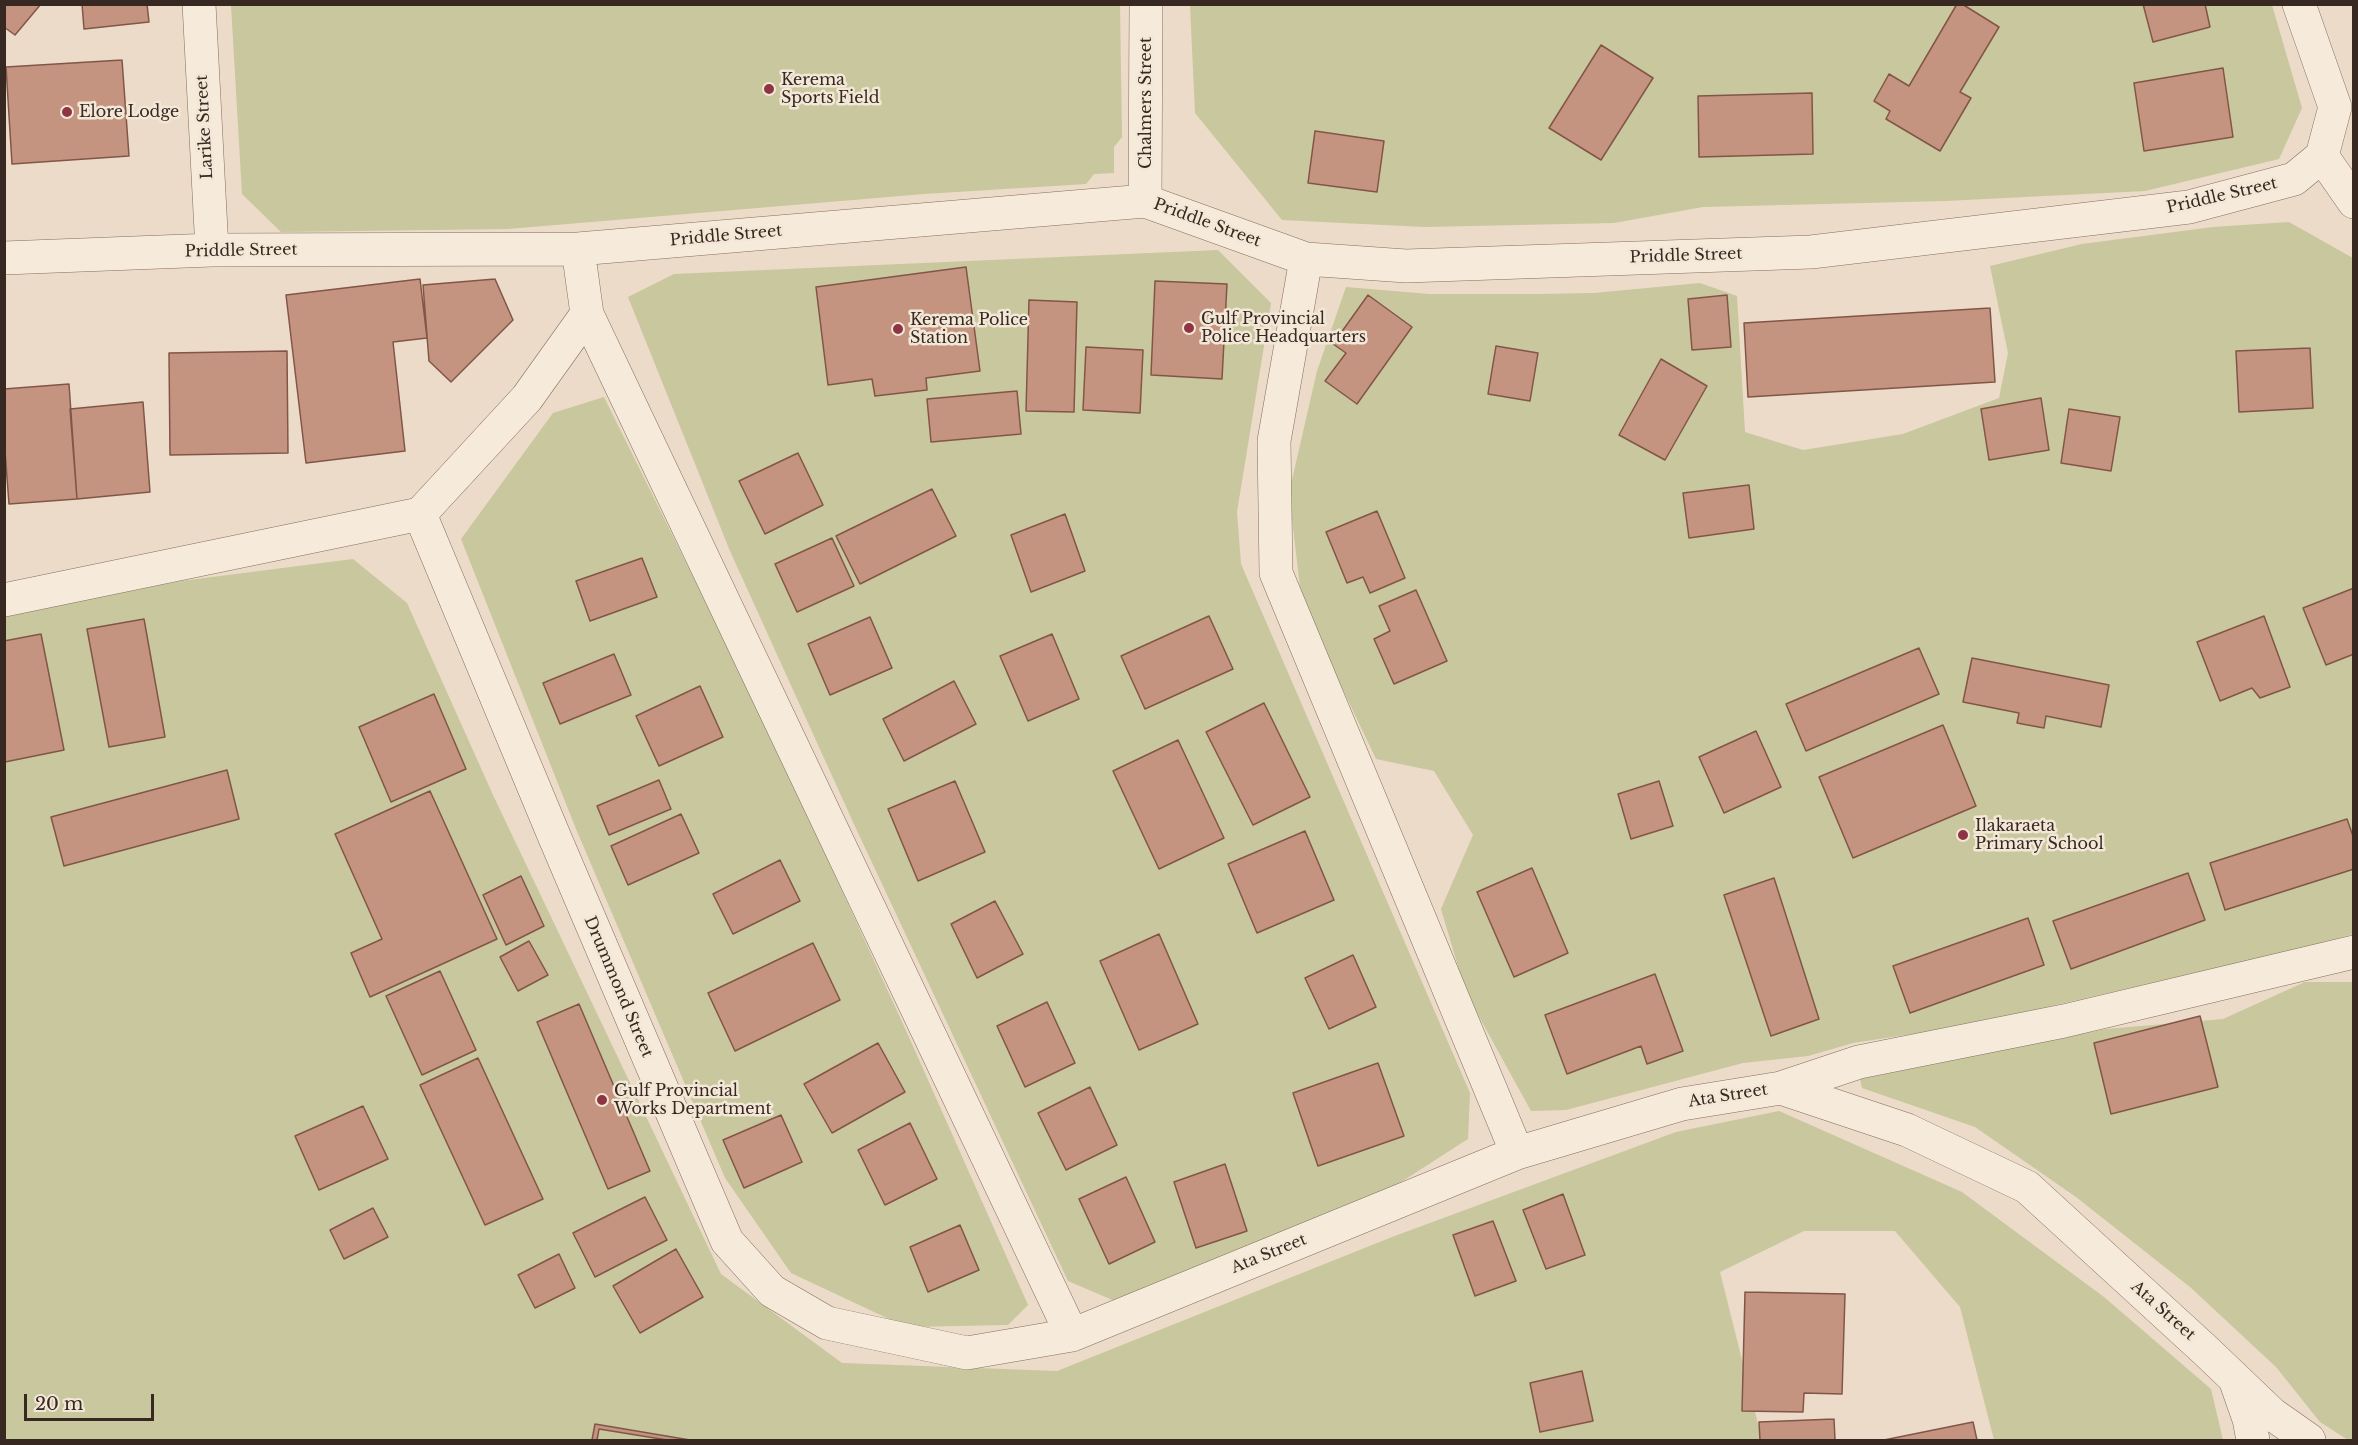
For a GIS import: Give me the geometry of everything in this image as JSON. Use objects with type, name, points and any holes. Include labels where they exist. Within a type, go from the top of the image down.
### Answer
[{"type":"street","name":"Larike Street","points":[[199,4],[212,250]]},
{"type":"street","name":"Chalmers Street","points":[[1145,201],[1146,4]]},
{"type":"street","points":[[2299,4],[2335,107],[2322,156],[2354,202]]},
{"type":"street","name":"Priddle Street","points":[[4,258],[212,250],[578,249],[1145,201],[1306,259],[1406,266],[1811,252],[2189,207],[2294,179],[2322,156]]},
{"type":"street","points":[[578,249],[587,314],[1072,1335]]},
{"type":"street","points":[[1306,259],[1274,441],[1276,573],[1517,1153]]},
{"type":"street","points":[[4,600],[420,513],[527,398],[587,314]]},
{"type":"street","name":"Drummond Street","points":[[420,513],[555,838],[727,1241],[772,1291],[827,1323],[968,1353],[1072,1335]]},
{"type":"street","points":[[1781,1088],[1859,1062],[2064,1021],[2354,952]]},
{"type":"street","name":"Ata Street","points":[[1072,1335],[1517,1153],[1682,1104],[1781,1088],[1907,1130],[2027,1187],[2272,1414],[2309,1440]]},
{"type":"street","points":[[2234,1377],[2249,1419],[2253,1440]]},
{"type":"green space","name":"Kerema Sports Field","points":[[231,5],[1120,5],[1122,137],[1114,147],[1114,173],[1094,174],[1086,184],[924,194],[508,229],[281,232],[242,194]]},
{"type":"green space","points":[[1190,5],[2272,5],[2302,108],[2279,159],[2145,191],[1945,201],[1703,207],[1614,223],[1424,227],[1282,220],[1195,113]]},
{"type":"green space","points":[[2289,222],[2353,258],[2353,934],[2315,945],[1965,1026],[1853,1043],[1808,1056],[1743,1063],[1566,1110],[1531,1111],[1466,993],[1441,909],[1473,835],[1434,771],[1376,759],[1302,604],[1289,493],[1317,371],[1346,287],[1429,294],[1541,294],[1594,293],[1700,283],[1737,296],[1745,432],[1803,450],[1903,434],[1999,398],[2008,353],[1990,266],[2082,244],[2213,227]]},
{"type":"green space","points":[[1218,250],[1271,303],[1237,512],[1241,564],[1470,1093],[1468,1139],[1387,1191],[1117,1302],[1068,1281],[853,822],[730,551],[628,297],[674,274]]},
{"type":"green space","points":[[604,397],[763,718],[1028,1305],[1008,1325],[906,1327],[791,1273],[725,1178],[576,829],[461,539],[553,413]]},
{"type":"green space","points":[[353,559],[407,603],[493,795],[721,1274],[842,1363],[1057,1371],[1392,1237],[1676,1132],[1779,1111],[1962,1192],[2104,1297],[2211,1389],[2223,1440],[1994,1440],[1960,1307],[1895,1231],[1804,1231],[1720,1272],[1762,1440],[5,1440],[5,616],[181,581]]},
{"type":"green space","points":[[2305,982],[2353,982],[2353,1440],[2348,1440],[2320,1422],[2276,1367],[2190,1287],[2076,1197],[1975,1127],[1862,1088],[1860,1079],[2106,1029],[2223,1019]]},
{"type":"building","points":[[4,4],[41,4],[15,35],[4,27]]},
{"type":"building","points":[[82,4],[147,4],[149,22],[84,29]]},
{"type":"building","points":[[1957,4],[1962,4],[1999,27],[1960,92],[1971,98],[1940,151],[1886,119],[1890,111],[1874,101],[1889,74],[1909,86]]},
{"type":"building","points":[[2143,4],[2205,4],[2210,27],[2153,42]]},
{"type":"building","points":[[1601,45],[1653,78],[1601,160],[1549,128]]},
{"type":"building","name":"Elore Lodge","points":[[122,60],[129,156],[12,164],[6,67]]},
{"type":"building","points":[[2223,68],[2233,137],[2144,151],[2134,83]]},
{"type":"building","points":[[1812,93],[1813,154],[1699,157],[1698,96]]},
{"type":"building","points":[[1315,131],[1384,141],[1377,192],[1308,183]]},
{"type":"building","name":"Kerema Police Station","points":[[966,267],[980,371],[926,378],[927,390],[875,396],[872,379],[828,385],[816,287]]},
{"type":"building","points":[[420,279],[427,338],[393,342],[405,451],[306,463],[286,295]]},
{"type":"building","points":[[495,279],[513,320],[451,382],[429,361],[423,285]]},
{"type":"building","points":[[1155,281],[1227,284],[1222,379],[1151,375]]},
{"type":"building","points":[[1368,295],[1412,327],[1357,404],[1325,381],[1346,353],[1333,344]]},
{"type":"building","points":[[1727,295],[1731,347],[1692,350],[1688,299]]},
{"type":"building","points":[[1029,300],[1077,302],[1074,412],[1026,411]]},
{"type":"building","points":[[1990,308],[1995,382],[1748,397],[1744,323]]},
{"type":"building","points":[[1496,346],[1538,353],[1530,401],[1488,394]]},
{"type":"building","points":[[1086,347],[1143,350],[1140,413],[1083,410]]},
{"type":"building","points":[[2310,348],[2313,408],[2239,412],[2236,351]]},
{"type":"building","points":[[287,351],[288,453],[170,455],[169,353]]},
{"type":"building","points":[[1661,359],[1707,386],[1665,460],[1619,435]]},
{"type":"building","points":[[69,384],[77,499],[9,504],[4,438],[4,389]]},
{"type":"building","points":[[1017,391],[1021,434],[931,442],[927,399]]},
{"type":"building","points":[[2041,398],[2049,450],[1989,460],[1981,409]]},
{"type":"building","points":[[143,402],[150,492],[77,499],[70,409]]},
{"type":"building","points":[[2069,409],[2120,417],[2111,471],[2061,463]]},
{"type":"building","points":[[798,453],[823,505],[765,534],[739,481]]},
{"type":"building","points":[[1749,485],[1754,529],[1689,538],[1683,493]]},
{"type":"building","points":[[932,489],[956,536],[860,584],[836,536]]},
{"type":"building","points":[[1377,511],[1405,578],[1370,593],[1363,577],[1347,583],[1326,532]]},
{"type":"building","points":[[1065,514],[1085,571],[1031,592],[1011,535]]},
{"type":"building","points":[[832,538],[854,586],[797,612],[775,564]]},
{"type":"building","points":[[642,558],[657,597],[590,621],[576,581]]},
{"type":"building","points":[[2354,588],[2354,654],[2326,665],[2303,608]]},
{"type":"building","points":[[1416,590],[1447,661],[1394,684],[1374,639],[1390,631],[1379,606]]},
{"type":"building","points":[[1209,616],[1233,669],[1145,709],[1121,656]]},
{"type":"building","points":[[2264,616],[2290,687],[2260,698],[2252,688],[2220,701],[2197,642]]},
{"type":"building","points":[[870,617],[892,668],[830,695],[808,644]]},
{"type":"building","points":[[144,619],[165,737],[109,747],[87,629]]},
{"type":"building","points":[[41,634],[64,750],[5,762],[4,641]]},
{"type":"building","points":[[1052,634],[1079,699],[1028,721],[1000,656]]},
{"type":"building","points":[[1919,648],[1939,694],[1806,751],[1786,704]]},
{"type":"building","points":[[614,654],[631,695],[560,724],[543,683]]},
{"type":"building","points":[[1972,658],[2109,685],[2101,727],[2046,716],[2044,728],[2017,723],[2019,713],[1963,702]]},
{"type":"building","points":[[954,681],[976,724],[904,761],[883,719]]},
{"type":"building","points":[[700,686],[723,737],[659,766],[636,716]]},
{"type":"building","points":[[434,694],[466,769],[391,802],[359,727]]},
{"type":"building","points":[[1264,703],[1310,797],[1253,825],[1206,732]]},
{"type":"building","points":[[1943,725],[1976,806],[1853,858],[1819,777]]},
{"type":"building","points":[[1756,731],[1781,787],[1724,813],[1699,757]]},
{"type":"building","points":[[1178,740],[1224,838],[1159,869],[1113,771]]},
{"type":"building","points":[[227,770],[239,819],[64,866],[51,817]]},
{"type":"building","points":[[659,780],[671,809],[609,835],[597,806]]},
{"type":"building","points":[[955,781],[985,852],[918,881],[888,809]]},
{"type":"building","points":[[1659,781],[1673,826],[1631,839],[1618,794]]},
{"type":"building","points":[[430,791],[497,939],[370,997],[351,953],[382,939],[335,834]]},
{"type":"building","points":[[681,814],[699,853],[628,885],[611,846]]},
{"type":"building","points":[[2347,819],[2354,839],[2354,869],[2225,910],[2210,863]]},
{"type":"building","points":[[1305,831],[1334,900],[1257,933],[1228,864]]},
{"type":"building","points":[[780,860],[800,901],[733,934],[713,894]]},
{"type":"building","points":[[1532,868],[1568,953],[1514,977],[1477,892]]},
{"type":"building","points":[[2188,873],[2205,920],[2071,969],[2053,921]]},
{"type":"building","points":[[521,876],[544,926],[506,945],[483,895]]},
{"type":"building","points":[[1774,878],[1819,1019],[1771,1036],[1724,895]]},
{"type":"building","points":[[995,901],[1023,954],[977,978],[951,924]]},
{"type":"building","points":[[2028,918],[2044,965],[1910,1013],[1893,966]]},
{"type":"building","points":[[1159,934],[1198,1024],[1139,1050],[1100,961]]},
{"type":"building","points":[[529,941],[548,975],[518,991],[500,957]]},
{"type":"building","points":[[813,943],[840,1000],[735,1051],[708,993]]},
{"type":"building","points":[[1353,955],[1376,1007],[1329,1029],[1305,978]]},
{"type":"building","points":[[440,971],[476,1050],[422,1075],[386,996]]},
{"type":"building","points":[[1655,974],[1683,1051],[1647,1064],[1641,1046],[1567,1074],[1545,1015]]},
{"type":"building","points":[[1047,1002],[1075,1063],[1025,1087],[997,1026]]},
{"type":"building","points":[[579,1004],[650,1171],[608,1189],[537,1022]]},
{"type":"building","points":[[2200,1016],[2218,1087],[2111,1114],[2094,1043]]},
{"type":"building","points":[[878,1043],[905,1092],[832,1133],[804,1084]]},
{"type":"building","points":[[478,1058],[543,1199],[485,1225],[420,1085]]},
{"type":"building","points":[[1378,1063],[1404,1136],[1318,1166],[1293,1093]]},
{"type":"building","points":[[1090,1087],[1117,1145],[1066,1170],[1038,1113]]},
{"type":"building","points":[[363,1106],[388,1159],[319,1190],[295,1136]]},
{"type":"building","points":[[781,1115],[802,1162],[744,1188],[723,1140]]},
{"type":"building","points":[[910,1123],[937,1179],[885,1205],[858,1150]]},
{"type":"building","points":[[1225,1164],[1247,1231],[1196,1248],[1174,1182]]},
{"type":"building","points":[[1126,1177],[1155,1242],[1109,1264],[1079,1199]]},
{"type":"building","points":[[1563,1194],[1585,1255],[1546,1269],[1523,1210]]},
{"type":"building","points":[[645,1197],[667,1240],[595,1277],[573,1233]]},
{"type":"building","points":[[373,1208],[388,1237],[344,1259],[330,1230]]},
{"type":"building","points":[[1493,1221],[1516,1281],[1475,1296],[1453,1235]]},
{"type":"building","points":[[960,1225],[979,1270],[928,1292],[910,1247]]},
{"type":"building","points":[[676,1249],[703,1297],[640,1333],[613,1286]]},
{"type":"building","points":[[559,1254],[575,1288],[535,1308],[518,1275]]},
{"type":"building","points":[[1745,1292],[1845,1294],[1842,1394],[1804,1393],[1803,1412],[1742,1411]]},
{"type":"building","points":[[1582,1371],[1593,1421],[1540,1432],[1530,1383]]},
{"type":"building","points":[[1834,1419],[1835,1440],[1760,1440],[1759,1422]]},
{"type":"building","points":[[1973,1422],[1977,1440],[1884,1440]]},
{"type":"building","points":[[595,1424],[690,1440],[592,1440]]},
{"type":"building","points":[[599,1429],[667,1440],[597,1440]]},
{"type":"place","name":"Kerema Sports Field","points":[[769,89]]},
{"type":"place","name":"Elore Lodge","points":[[67,112]]},
{"type":"place","name":"Gulf Provincial Police Headquarters","points":[[1189,328]]},
{"type":"place","name":"Kerema Police Station","points":[[898,329]]},
{"type":"place","name":"Ilakaraeta Primary School","points":[[1963,835]]},
{"type":"place","name":"Gulf Provincial Works Department","points":[[602,1100]]}]
